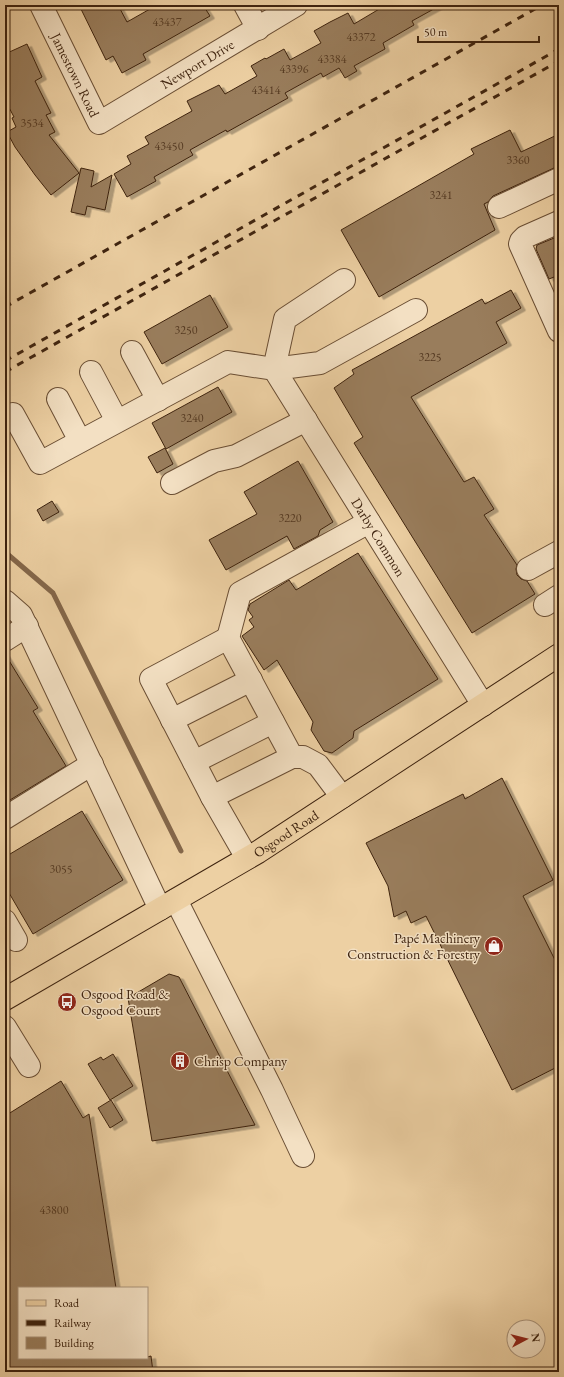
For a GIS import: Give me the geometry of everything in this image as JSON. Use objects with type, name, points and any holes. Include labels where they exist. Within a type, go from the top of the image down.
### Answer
[{"type":"main road","name":"Osgood Road","points":[[5,999],[247,858],[559,655]]},
{"type":"street","name":"Jamestown Road","points":[[41,5],[98,123]]},
{"type":"street","points":[[245,5],[258,29]]},
{"type":"street","name":"Newport Drive","points":[[98,123],[296,5]]},
{"type":"street","points":[[499,207],[559,180]]},
{"type":"street","points":[[559,222],[521,240],[521,246],[552,298],[559,331]]},
{"type":"street","points":[[274,370],[285,319],[344,280]]},
{"type":"street","points":[[13,414],[40,463],[228,362],[274,370],[320,363],[416,310]]},
{"type":"street","points":[[132,352],[158,400]]},
{"type":"street","name":"Darby Common","points":[[274,370],[483,705]]},
{"type":"street","points":[[91,372],[117,422]]},
{"type":"street","points":[[58,399],[80,441]]},
{"type":"street","points":[[172,483],[214,460],[236,456],[306,420]]},
{"type":"street","points":[[292,757],[228,638],[240,593],[369,522]]},
{"type":"street","points":[[528,569],[559,552]]},
{"type":"street","points":[[5,601],[21,615],[27,626],[92,764],[272,1090],[303,1156]]},
{"type":"street","points":[[5,640],[27,626]]},
{"type":"street","points":[[228,638],[151,679],[212,797],[247,858]]},
{"type":"street","points":[[172,720],[251,680]]},
{"type":"street","points":[[194,762],[273,722]]},
{"type":"street","points":[[212,797],[292,757],[303,757],[318,765],[342,797]]},
{"type":"street","points":[[5,818],[92,764]]},
{"type":"street","points":[[5,921],[16,940]]},
{"type":"street","points":[[5,1027],[29,1066]]},
{"type":"building","points":[[79,5],[118,5],[127,22],[157,5],[203,5],[210,16],[143,54],[146,60],[122,73],[113,56],[106,60]]},
{"type":"building","points":[[386,5],[441,5],[412,21],[414,25],[383,43],[385,49],[354,66],[357,71],[345,78],[339,68],[323,77],[321,73],[285,93],[288,98],[227,132],[226,130],[190,150],[193,155],[154,177],[156,181],[127,197],[114,174],[131,164],[127,156],[149,144],[145,137],[192,111],[187,101],[219,85],[225,94],[257,76],[251,66],[265,58],[266,59],[284,49],[290,60],[321,43],[314,31],[330,22],[348,13],[354,24]]},
{"type":"building","points":[[27,44],[42,77],[35,81],[51,113],[46,115],[55,132],[49,135],[79,173],[51,195],[15,147],[7,132],[16,127],[12,118],[14,117],[5,100],[5,54]]},
{"type":"building","points":[[510,130],[521,152],[559,134],[559,167],[493,196],[484,204],[495,230],[379,297],[341,230],[474,154],[471,149]]},
{"type":"building","points":[[81,168],[94,171],[91,187],[112,175],[105,210],[87,206],[85,215],[71,212]]},
{"type":"building","points":[[559,236],[559,275],[549,279],[536,249],[537,245]]},
{"type":"building","points":[[511,290],[521,308],[496,322],[507,343],[411,397],[464,482],[474,477],[494,509],[484,515],[517,565],[517,575],[521,579],[527,581],[535,594],[472,633],[354,443],[363,437],[334,388],[354,374],[352,370],[482,299],[485,304]]},
{"type":"building","points":[[210,295],[228,327],[162,364],[144,332]]},
{"type":"building","points":[[218,387],[232,412],[166,449],[152,423]]},
{"type":"building","points":[[165,448],[173,464],[157,473],[148,457]]},
{"type":"building","points":[[298,461],[333,522],[320,530],[318,536],[294,549],[287,536],[226,570],[209,540],[257,514],[244,492]]},
{"type":"building","points":[[52,501],[59,512],[43,521],[37,510]]},
{"type":"building","points":[[358,553],[438,679],[354,731],[353,738],[332,753],[324,751],[311,730],[313,722],[277,660],[264,670],[242,636],[254,627],[249,620],[253,617],[248,610],[250,604],[289,580],[296,590]]},
{"type":"building","points":[[5,654],[38,708],[33,711],[66,766],[5,803]]},
{"type":"building","name":"Papé Machinery Construction & Forestry","points":[[502,778],[553,880],[523,896],[559,968],[559,1066],[512,1090],[426,916],[411,923],[406,911],[394,917],[388,886],[366,843],[463,794],[465,799]]},
{"type":"building","points":[[82,811],[123,880],[33,934],[5,886],[5,857]]},
{"type":"building","name":"Chrisp Company","points":[[169,974],[179,977],[255,1125],[152,1141],[128,998]]},
{"type":"building","points":[[113,1054],[133,1086],[110,1100],[88,1064],[101,1057],[103,1060]]},
{"type":"building","points":[[61,1081],[83,1118],[89,1114],[116,1287],[18,1287],[18,1359],[148,1359],[148,1357],[151,1356],[153,1372],[5,1372],[5,1116]]},
{"type":"building","points":[[111,1100],[123,1120],[110,1128],[98,1108]]},
{"type":"waterway","points":[[5,552],[53,593],[181,851]]},
{"type":"railway","points":[[5,307],[542,5]]},
{"type":"railway","points":[[5,361],[559,49]]},
{"type":"railway","points":[[5,372],[559,61]]},
{"type":"place","name":"Papé Machinery Construction & Forestry","points":[[494,946]]},
{"type":"place","name":"Osgood Road & Osgood Court","points":[[67,1002]]},
{"type":"place","name":"Chrisp Company","points":[[180,1061]]}]
